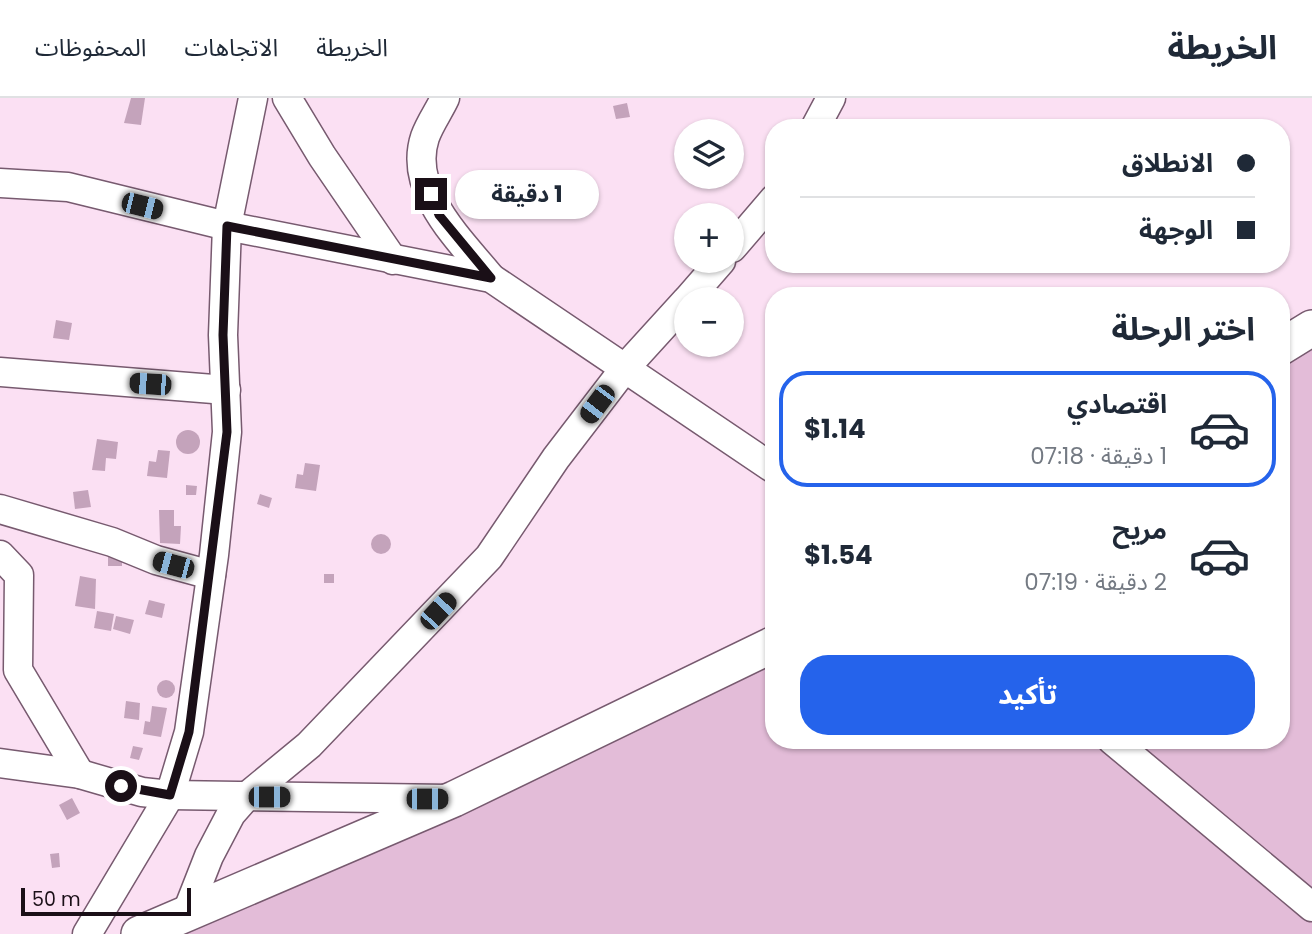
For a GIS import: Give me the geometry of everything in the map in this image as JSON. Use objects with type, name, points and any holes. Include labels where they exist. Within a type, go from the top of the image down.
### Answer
[{"type":"street","points":[[87,934],[170,795],[189,732],[227,432],[223,335],[227,226],[253,98]]},
{"type":"street","points":[[287,98],[322,156],[393,260]]},
{"type":"street","points":[[445,98],[425,139],[424,174],[439,215],[491,278],[765,463]]},
{"type":"street","points":[[820,119],[831,98]]},
{"type":"street","points":[[0,183],[68,187],[227,226],[491,278]]},
{"type":"street","points":[[744,234],[765,210]]},
{"type":"street","points":[[698,287],[711,273]]},
{"type":"street","points":[[187,912],[231,814],[246,796],[309,745],[489,557],[556,458],[625,368],[674,314]]},
{"type":"street","points":[[1290,341],[1312,327]]},
{"type":"street","points":[[0,372],[226,390]]},
{"type":"street","points":[[0,509],[112,542],[156,561],[211,575]]},
{"type":"street","points":[[0,555],[19,575],[18,670],[80,774]]},
{"type":"street","points":[[139,934],[454,799],[765,648]]},
{"type":"street","points":[[1123,749],[1312,907]]},
{"type":"street","points":[[0,763],[80,774],[142,792],[170,795],[454,799]]},
{"type":"shaded area","points":[[1312,338],[1312,934],[147,934],[765,653],[765,749],[1290,749],[1290,351]]},
{"type":"building","points":[[131,98],[145,98],[141,125],[124,123]]},
{"type":"building","points":[[627,103],[630,117],[616,119],[613,106]]},
{"type":"building","points":[[56,320],[72,323],[69,340],[53,338]]},
{"type":"building","points":[[188,430],[197,433],[200,442],[197,451],[188,454],[179,451],[176,442],[179,433]]},
{"type":"building","points":[[97,439],[118,442],[116,459],[106,458],[105,471],[92,470]]},
{"type":"building","points":[[158,450],[170,451],[167,478],[147,476],[149,461],[156,462]]},
{"type":"building","points":[[305,463],[320,465],[316,491],[295,488],[297,474],[303,475]]},
{"type":"building","points":[[186,485],[197,486],[196,495],[186,495]]},
{"type":"building","points":[[88,490],[91,507],[75,509],[73,492]]},
{"type":"building","points":[[260,494],[272,498],[269,508],[257,504]]},
{"type":"building","points":[[159,510],[174,510],[174,526],[181,526],[180,544],[160,543]]},
{"type":"building","points":[[381,534],[388,537],[391,544],[388,551],[381,554],[374,551],[371,544],[374,537]]},
{"type":"building","points":[[108,555],[122,555],[122,566],[108,566]]},
{"type":"building","points":[[324,574],[334,574],[334,583],[324,583]]},
{"type":"building","points":[[80,576],[96,579],[95,609],[75,606]]},
{"type":"building","points":[[149,600],[165,604],[162,618],[145,614]]},
{"type":"building","points":[[97,611],[114,614],[111,631],[94,628]]},
{"type":"building","points":[[116,616],[134,620],[130,634],[113,629]]},
{"type":"building","points":[[162,680],[170,680],[175,689],[173,696],[162,698],[157,693],[157,685]]},
{"type":"building","points":[[126,701],[140,703],[139,720],[124,718]]},
{"type":"building","points":[[152,706],[167,708],[161,737],[143,734],[145,721],[150,722]]},
{"type":"building","points":[[133,746],[143,748],[139,760],[130,758]]},
{"type":"building","points":[[72,798],[80,813],[67,820],[59,805]]},
{"type":"building","points":[[59,853],[60,867],[52,868],[50,854]]},
{"type":"route","points":[[121,786],[142,792],[170,795],[181,768],[189,732],[214,555],[227,432],[223,335],[227,226],[491,278],[439,215],[431,194]]}]
